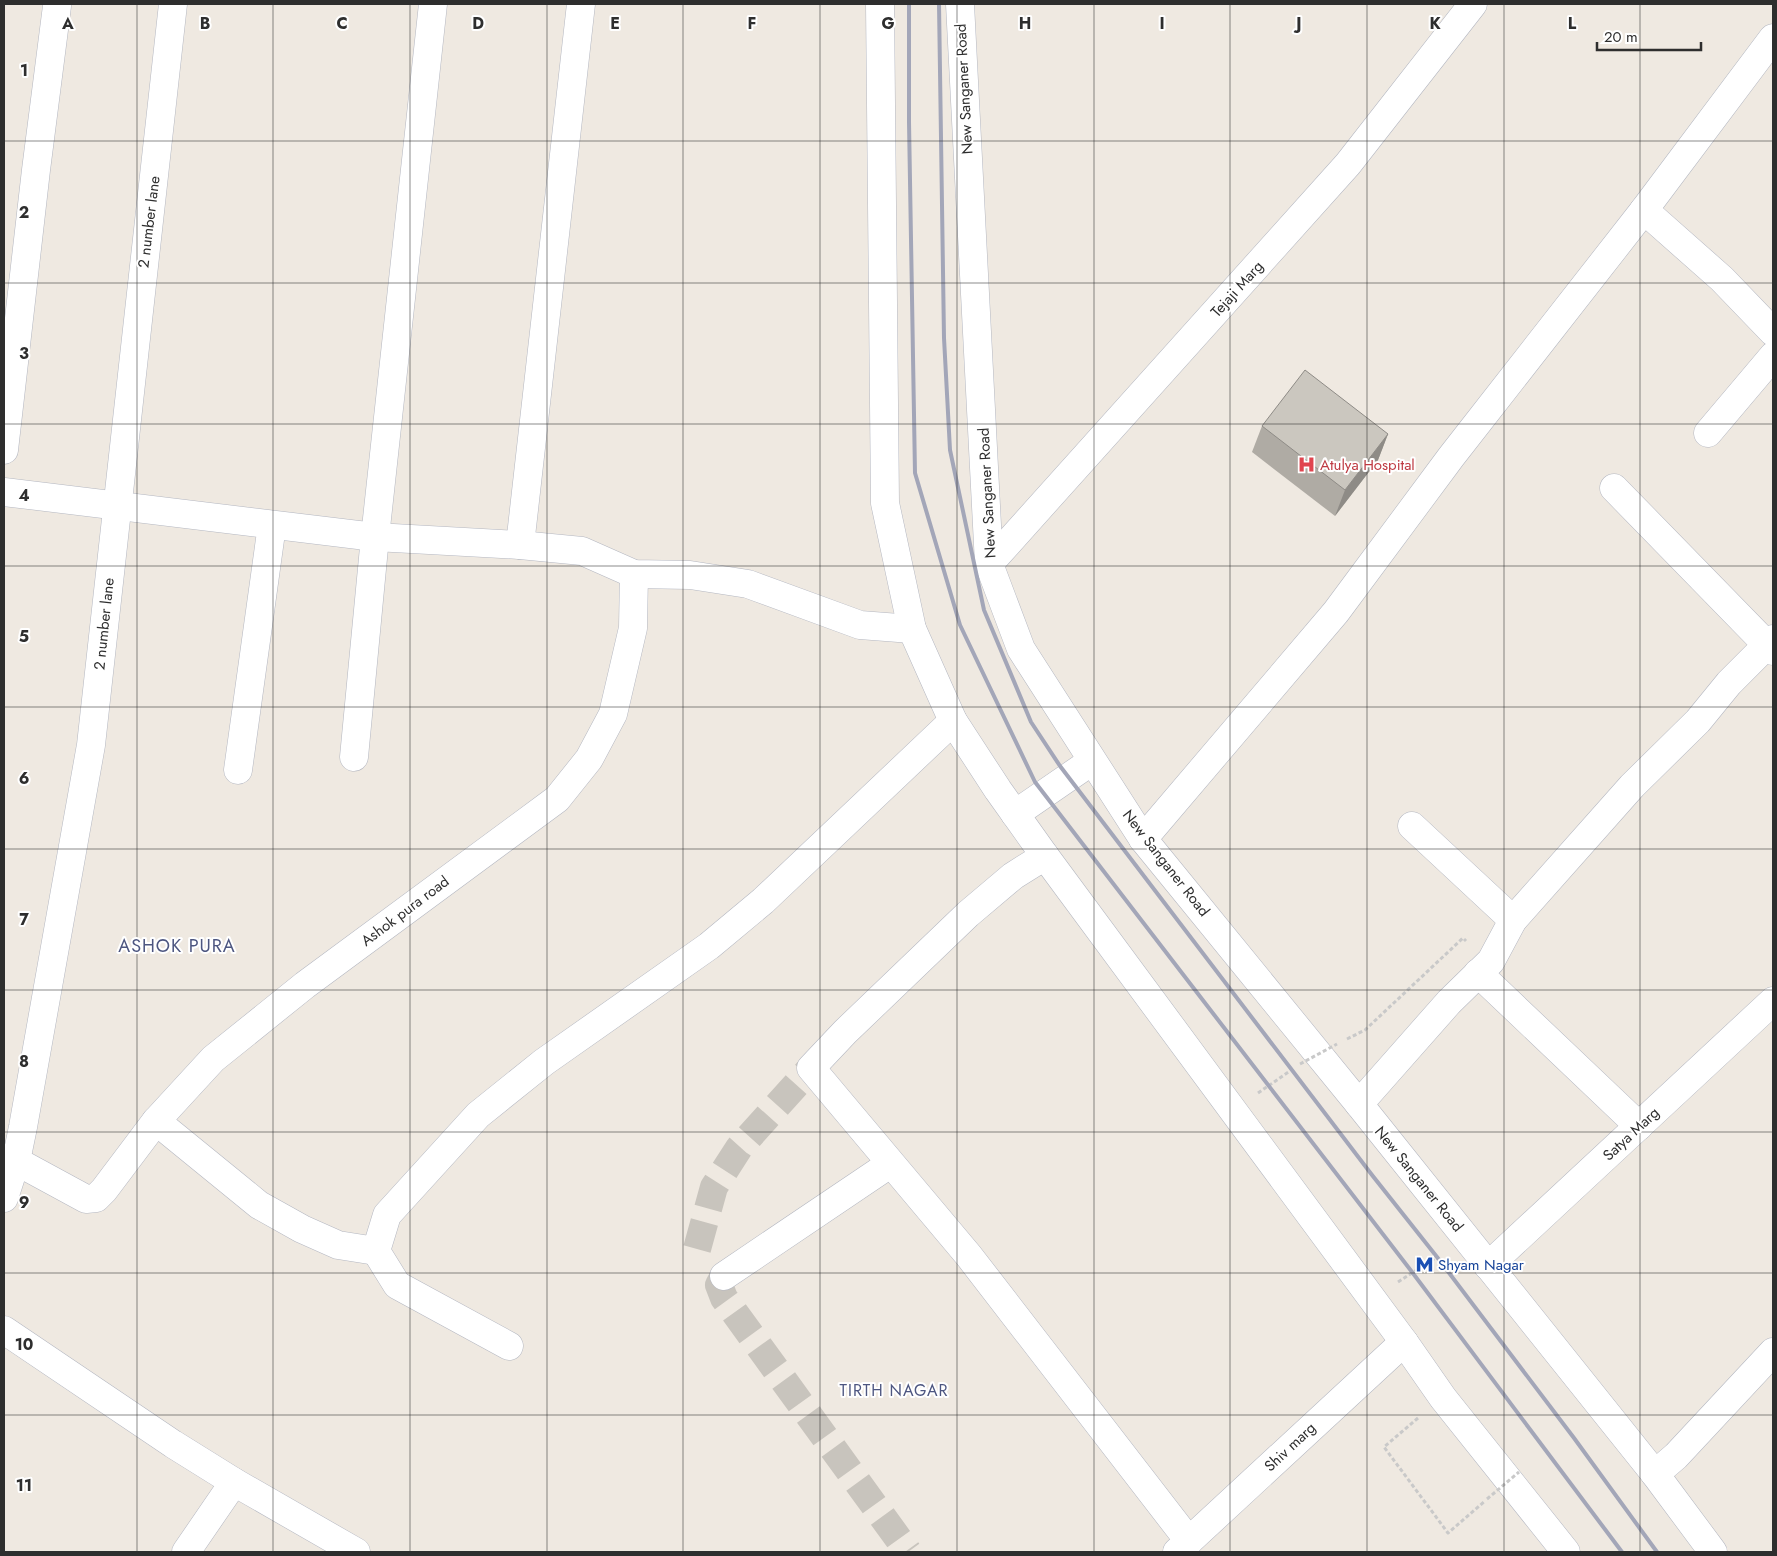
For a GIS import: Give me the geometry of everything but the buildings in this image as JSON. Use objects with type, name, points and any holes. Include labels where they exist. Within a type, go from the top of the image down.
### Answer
[{"type":"street","name":"2 number lane","points":[[4,1198],[91,745],[173,4]]},
{"type":"street","points":[[354,757],[375,537],[433,4]]},
{"type":"street","points":[[520,545],[581,4]]},
{"type":"street","points":[[880,4],[885,502],[912,629],[953,721],[1015,814],[1404,1342],[1443,1398],[1566,1552]]},
{"type":"street","name":"New Sanganer Road","points":[[960,4],[990,564],[1021,649],[1143,839],[1359,1104],[1655,1474],[1713,1552]]},
{"type":"street","name":"Tejaji Marg","points":[[990,564],[1348,164],[1473,4]]},
{"type":"street","points":[[4,450],[37,160],[57,6]]},
{"type":"street","points":[[1143,839],[1336,612],[1451,456],[1644,210],[1773,38]]},
{"type":"street","points":[[1644,210],[1722,279],[1773,332]]},
{"type":"street","points":[[1708,433],[1773,356]]},
{"type":"street","points":[[1359,1104],[1449,1002],[1485,967],[1513,920],[1632,786],[1698,721],[1729,683],[1771,645],[1614,488]]},
{"type":"street","points":[[4,492],[375,537],[520,545],[582,552],[634,574],[690,575],[748,584],[860,625],[912,629]]},
{"type":"street","points":[[238,770],[272,525]]},
{"type":"street","name":"Ashok pura road","points":[[10,1159],[86,1199],[96,1198],[156,1121],[213,1059],[290,998],[556,799],[589,759],[613,714],[633,628],[634,574]]},
{"type":"street","points":[[376,1252],[387,1215],[478,1115],[544,1062],[709,946],[763,901],[953,721]]},
{"type":"street","points":[[1015,814],[1092,761]]},
{"type":"street","points":[[1412,826],[1513,920]]},
{"type":"street","points":[[1045,856],[1013,876],[968,914],[844,1032],[811,1068],[969,1256],[1183,1546]]},
{"type":"street","points":[[1485,967],[1639,1126]]},
{"type":"street","name":"Satya Marg","points":[[1488,1266],[1773,1000]]},
{"type":"street","points":[[156,1121],[258,1205],[302,1229],[338,1245],[376,1252],[397,1285],[509,1346]]},
{"type":"street","points":[[724,1276],[890,1164]]},
{"type":"street","points":[[4,1330],[172,1444],[356,1552]]},
{"type":"street","name":"Shiv marg","points":[[1183,1546],[1404,1342]]},
{"type":"street","points":[[1655,1474],[1676,1456],[1773,1352]]},
{"type":"street","points":[[186,1552],[234,1482]]},
{"type":"path","points":[[1300,1064],[1365,1030],[1463,938],[1485,967]]},
{"type":"path","points":[[1394,1286],[1436,1256]]},
{"type":"path","points":[[1443,1398],[1384,1447],[1448,1533],[1519,1472]]},
{"type":"tunnel","points":[[697,1249],[714,1187],[739,1148],[811,1068]]},
{"type":"tunnel","points":[[724,1276],[719,1285],[724,1298],[908,1552]]},
{"type":"railway","points":[[909,4],[909,122],[915,473],[960,625],[1035,782],[1412,1272],[1622,1552]]},
{"type":"railway","points":[[939,4],[944,338],[950,450],[984,610],[1031,722],[1060,766],[1372,1175],[1437,1257],[1574,1438],[1657,1552]]},
{"type":"place","name":"Atulya Hospital","points":[[1306,465]]},
{"type":"place","name":"Shyam Nagar","points":[[1424,1265]]},
{"type":"district","name":"ASHOK PURA","points":[[177,946]]},
{"type":"district","name":"TIRTH NAGAR","points":[[894,1390]]}]
